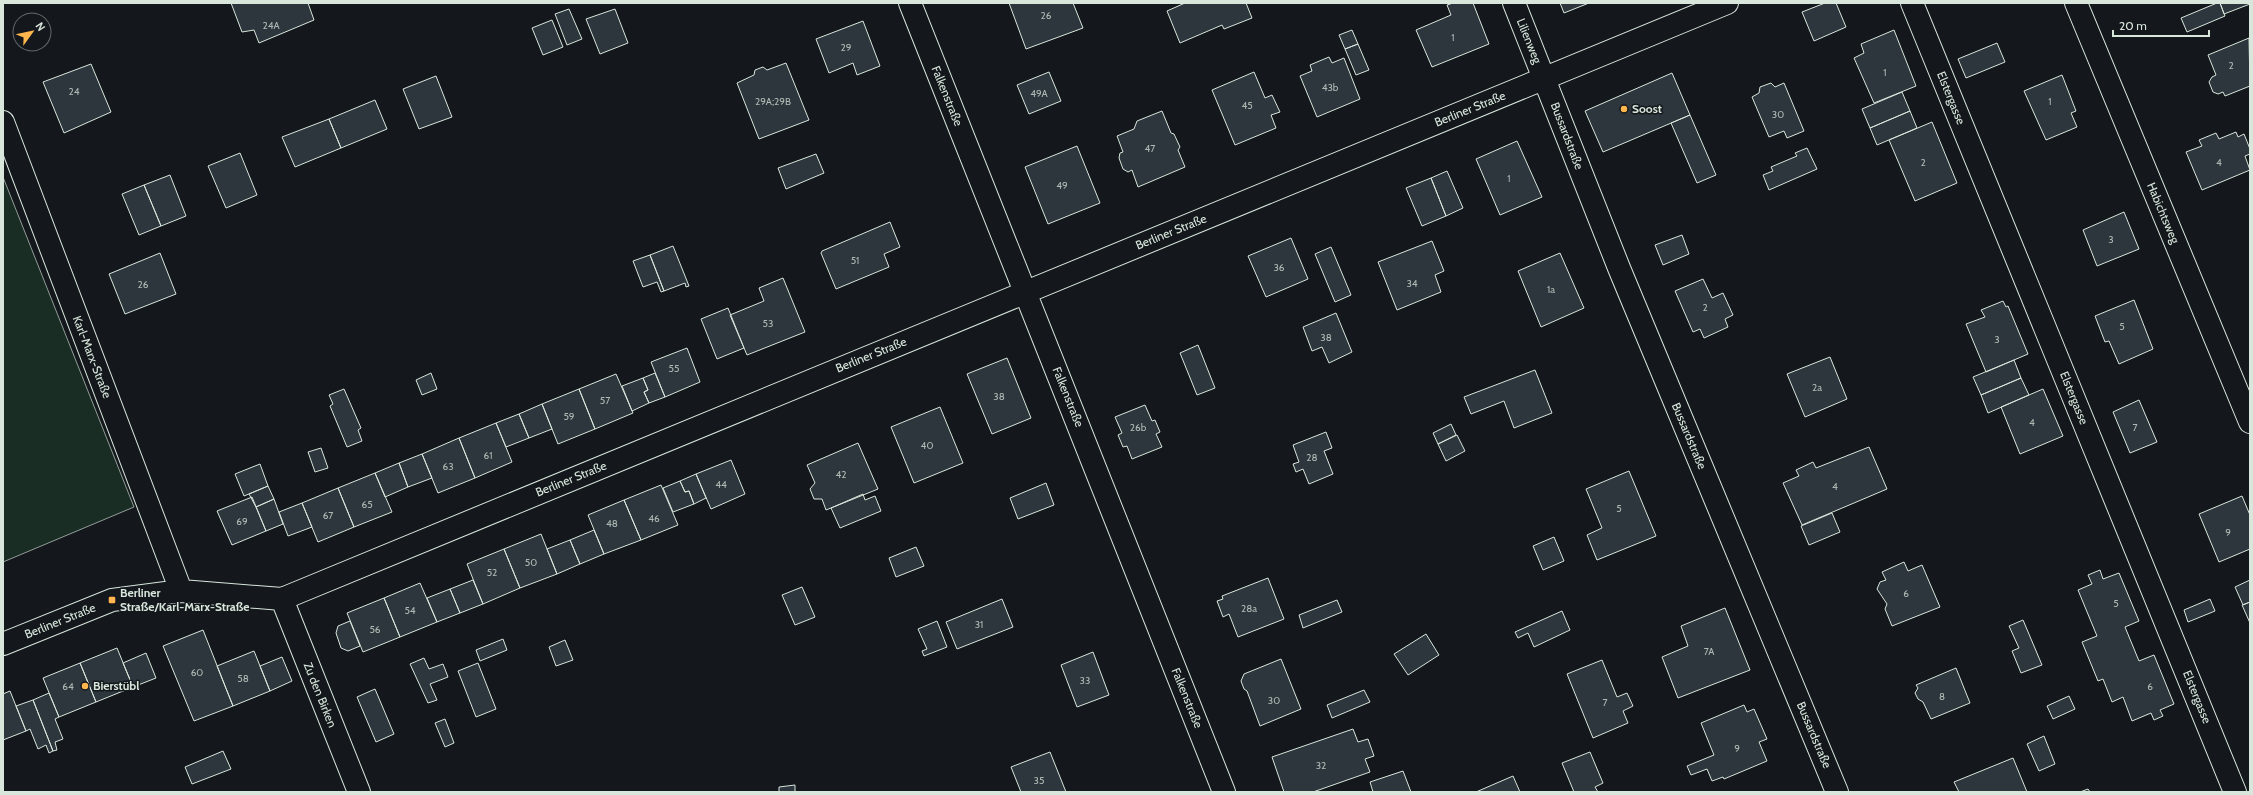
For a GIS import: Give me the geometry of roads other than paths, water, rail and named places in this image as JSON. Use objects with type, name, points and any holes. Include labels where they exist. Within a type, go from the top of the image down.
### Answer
[{"type":"street","name":"Falkenstraße","points":[[910,3],[1224,792]]},
{"type":"street","name":"Lilienweg","points":[[1514,3],[1544,79]]},
{"type":"street","name":"Berliner Straße","points":[[3,644],[112,600],[181,591],[282,599],[1727,3]]},
{"type":"street","name":"Elstergasse","points":[[1912,3],[2235,792]]},
{"type":"street","name":"Habichtsweg","points":[[2076,3],[2250,422]]},
{"type":"street","name":"Bussardstraße","points":[[1544,79],[1619,268],[1837,792]]},
{"type":"street","name":"Karl-Marx-Straße","points":[[3,122],[181,591]]},
{"type":"street","name":"Zu den Birken","points":[[282,599],[359,792]]},
{"type":"place","name":"Soost","points":[[1624,109]]},
{"type":"place","name":"Berliner Straße/Karl-Marx-Straße","points":[[112,600]]},
{"type":"place","name":"Bierstübl","points":[[85,686]]}]
